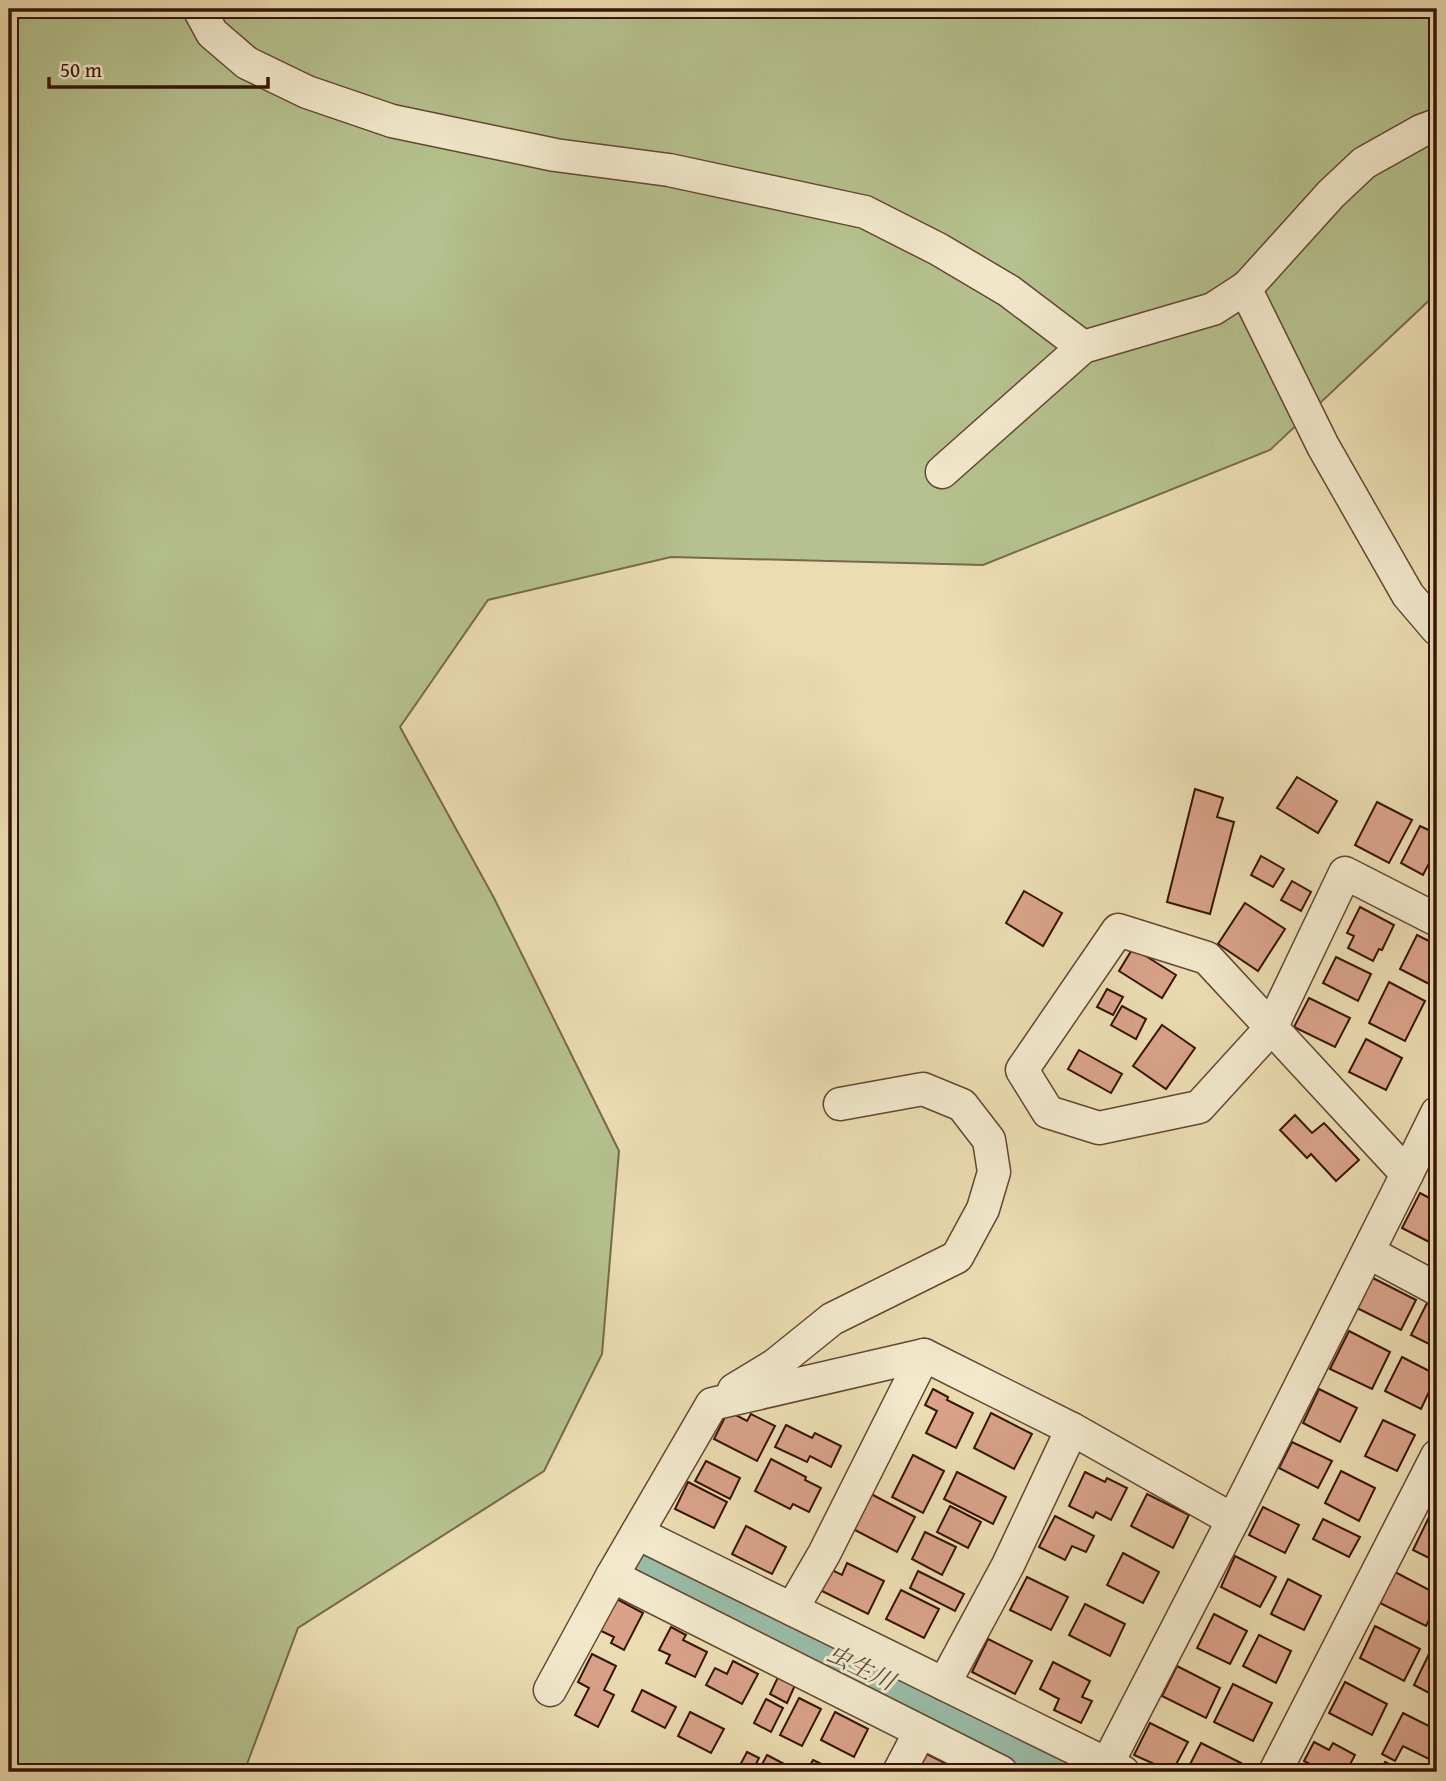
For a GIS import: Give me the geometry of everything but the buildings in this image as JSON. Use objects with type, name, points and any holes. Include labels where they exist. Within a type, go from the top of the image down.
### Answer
[{"type":"street","points":[[199,9],[212,33],[247,63],[307,92],[392,121],[555,155],[669,170],[865,212],[939,249],[1009,291],[1083,347]]},
{"type":"street","points":[[942,472],[1083,347],[1213,309],[1245,288],[1331,194],[1364,163],[1437,125]]},
{"type":"street","points":[[1245,288],[1329,457],[1409,595],[1437,629]]},
{"type":"street","points":[[1407,1174],[1271,1028],[1207,958],[1118,930],[1022,1070],[1048,1112],[1099,1128],[1199,1107],[1271,1028],[1345,873],[1437,920]]},
{"type":"street","points":[[550,1690],[612,1576],[712,1404],[775,1365],[832,1319],[957,1257],[983,1209],[994,1172],[989,1140],[962,1105],[923,1089],[840,1104]]},
{"type":"street","points":[[637,1533],[944,1684],[1111,1770],[1437,1113]]},
{"type":"street","points":[[1368,1252],[1437,1289]]},
{"type":"street","points":[[712,1404],[924,1355],[1072,1430],[1233,1520]]},
{"type":"street","points":[[792,1609],[824,1554],[924,1355]]},
{"type":"street","points":[[944,1684],[1008,1565],[1072,1430]]},
{"type":"street","points":[[1275,1772],[1437,1456]]},
{"type":"street","points":[[612,1576],[1001,1772]]},
{"type":"street","points":[[899,1772],[920,1732]]},
{"type":"green space","points":[[9,9],[1437,9],[1437,293],[1270,450],[983,565],[671,557],[488,600],[400,727],[494,898],[619,1151],[602,1354],[544,1471],[298,1628],[244,1772],[9,1772]]},
{"type":"waterway","name":"虫生川","points":[[650,1562],[1072,1772]]}]
